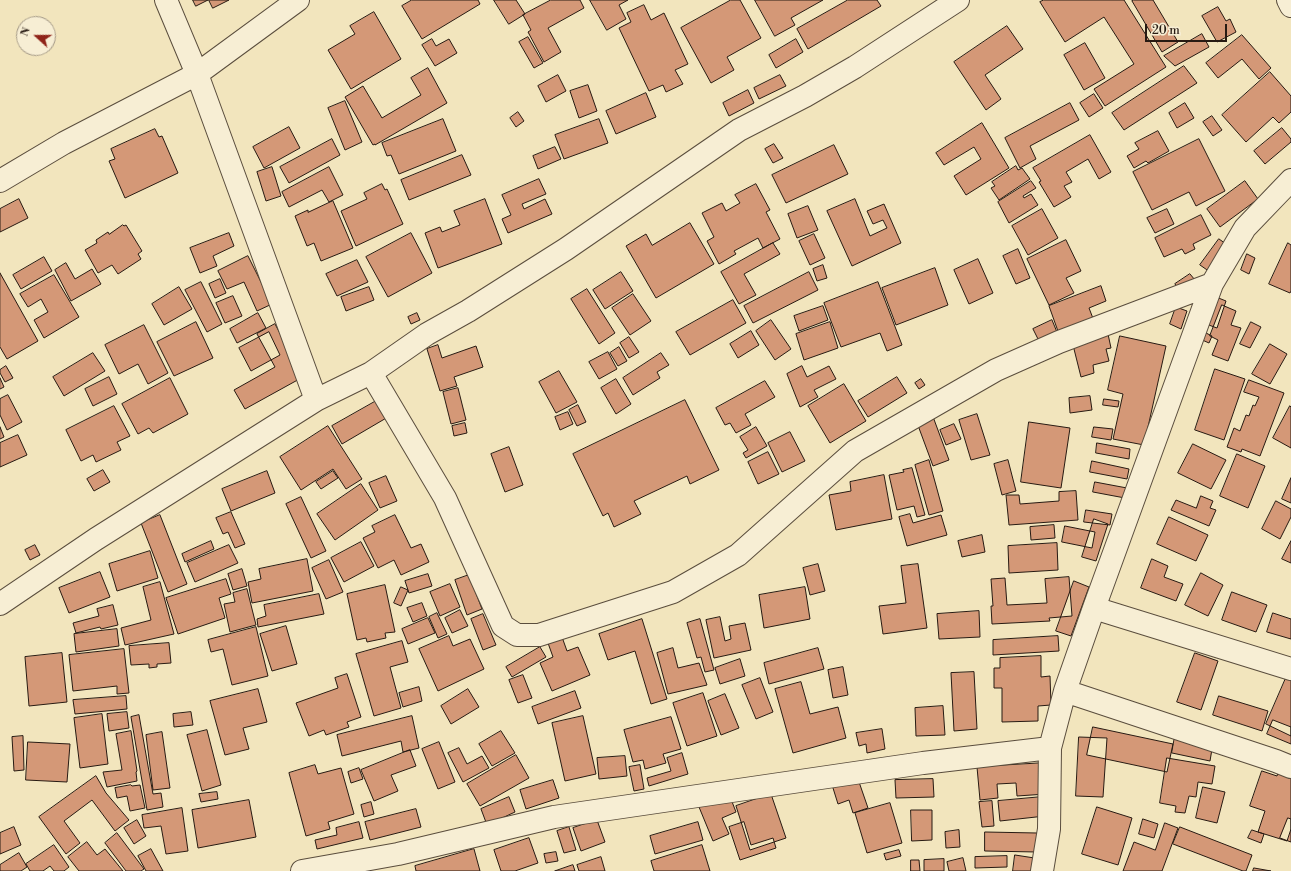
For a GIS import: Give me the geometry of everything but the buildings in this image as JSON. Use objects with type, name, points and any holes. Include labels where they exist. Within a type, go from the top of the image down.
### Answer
[{"type":"street","points":[[166,0],[197,74],[316,400]]},
{"type":"street","points":[[0,181],[64,143],[197,74],[298,0]]},
{"type":"street","points":[[0,604],[96,539],[316,400],[371,373],[427,334],[566,249],[739,130],[805,96],[855,67],[958,0]]},
{"type":"street","points":[[1288,0],[1291,6]]},
{"type":"street","points":[[1042,871],[1049,829],[1050,748],[1065,691],[1094,608],[1212,284],[1245,228],[1291,180]]},
{"type":"street","points":[[371,373],[445,498],[503,626],[516,635],[539,635],[673,592],[738,555],[855,451],[996,370],[1058,342],[1212,284]]},
{"type":"street","points":[[1094,608],[1291,668]]},
{"type":"street","points":[[1065,691],[1276,760],[1291,768]]},
{"type":"street","points":[[302,871],[398,854],[554,817],[923,763],[1050,748]]}]
